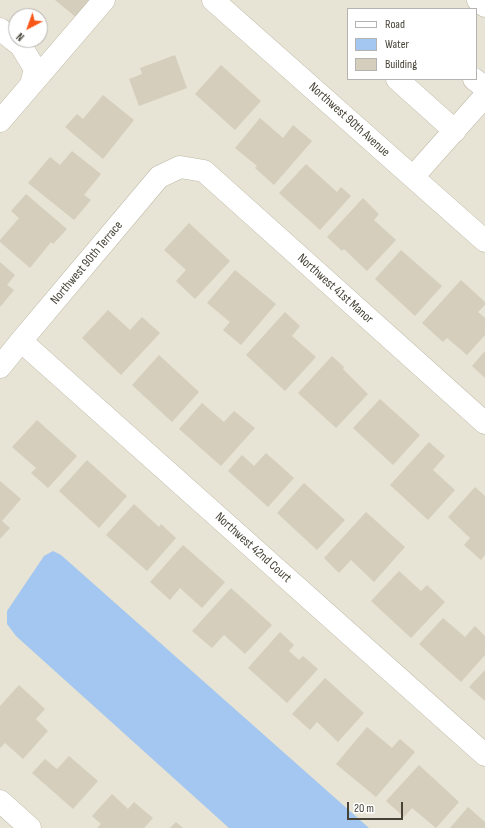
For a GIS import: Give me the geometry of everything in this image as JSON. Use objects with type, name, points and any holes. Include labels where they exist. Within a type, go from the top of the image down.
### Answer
[{"type":"street","points":[[0,121],[104,0]]},
{"type":"street","name":"Northwest 90th Avenue","points":[[213,0],[485,241]]},
{"type":"street","points":[[478,0],[485,6]]},
{"type":"street","points":[[0,29],[22,46],[36,69],[31,85]]},
{"type":"street","points":[[397,80],[455,130]]},
{"type":"street","points":[[475,80],[485,88]]},
{"type":"street","points":[[413,177],[485,96]]},
{"type":"street","name":"Northwest 90th Terrace","points":[[0,367],[159,176],[180,167]]},
{"type":"street","name":"Northwest 41st Manor","points":[[180,167],[204,172],[485,423]]},
{"type":"street","name":"Northwest 42nd Court","points":[[21,341],[485,755]]},
{"type":"street","points":[[0,801],[30,828]]},
{"type":"shaded area","points":[[0,0],[485,0],[485,828],[0,828]]},
{"type":"water","points":[[53,551],[61,555],[369,828],[229,828],[16,636],[7,624],[7,611],[44,556]]},
{"type":"building","points":[[55,0],[92,0],[77,18]]},
{"type":"building","points":[[175,55],[187,88],[139,106],[129,79],[142,74],[140,68]]},
{"type":"building","points":[[221,65],[261,101],[235,130],[195,94]]},
{"type":"building","points":[[103,95],[134,120],[103,159],[65,127],[77,114],[83,119]]},
{"type":"building","points":[[260,118],[283,138],[293,125],[312,141],[274,185],[255,168],[257,166],[235,148]]},
{"type":"building","points":[[72,151],[101,174],[84,195],[91,200],[74,220],[28,183],[50,157],[60,165]]},
{"type":"building","points":[[306,164],[337,192],[341,187],[351,196],[320,230],[279,193]]},
{"type":"building","points":[[26,194],[67,229],[53,244],[51,242],[30,268],[0,242],[0,240],[19,218],[11,211]]},
{"type":"building","points":[[363,198],[379,214],[374,220],[396,240],[367,271],[344,249],[342,251],[327,237]]},
{"type":"building","points":[[189,223],[230,261],[195,299],[176,281],[186,270],[164,250]]},
{"type":"building","points":[[401,250],[442,286],[415,316],[375,279]]},
{"type":"building","points":[[0,262],[15,275],[7,285],[14,290],[0,307]]},
{"type":"building","points":[[235,270],[276,304],[241,345],[223,330],[230,322],[207,303]]},
{"type":"building","points":[[461,280],[485,302],[485,305],[478,312],[485,318],[485,335],[467,355],[447,338],[443,342],[422,323]]},
{"type":"building","points":[[108,310],[130,330],[142,317],[160,333],[121,375],[82,338]]},
{"type":"building","points":[[285,312],[300,326],[292,336],[316,357],[285,391],[246,355]]},
{"type":"building","points":[[485,351],[485,378],[472,366]]},
{"type":"building","points":[[159,355],[199,392],[172,422],[132,385]]},
{"type":"building","points":[[332,356],[368,394],[336,428],[298,393]]},
{"type":"building","points":[[380,399],[420,435],[393,465],[353,428]]},
{"type":"building","points":[[202,403],[224,422],[234,411],[255,428],[221,466],[179,429]]},
{"type":"building","points":[[37,420],[77,456],[48,488],[31,473],[36,468],[12,447]]},
{"type":"building","points":[[429,442],[445,456],[433,470],[455,490],[428,520],[390,485]]},
{"type":"building","points":[[266,453],[294,478],[268,507],[228,471],[242,455],[254,466]]},
{"type":"building","points":[[87,460],[127,496],[99,528],[59,491]]},
{"type":"building","points":[[0,481],[21,499],[2,521],[10,528],[0,539]]},
{"type":"building","points":[[304,483],[345,520],[317,550],[277,513]]},
{"type":"building","points":[[475,487],[485,496],[485,555],[481,560],[464,545],[470,538],[448,517]]},
{"type":"building","points":[[134,504],[159,527],[161,524],[176,538],[147,571],[106,535]]},
{"type":"building","points":[[366,512],[405,547],[374,582],[351,560],[339,573],[324,558]]},
{"type":"building","points":[[183,545],[225,582],[202,608],[180,588],[170,600],[150,582]]},
{"type":"building","points":[[399,571],[421,591],[427,585],[445,602],[411,638],[371,601]]},
{"type":"building","points":[[231,588],[272,625],[245,654],[224,635],[212,648],[192,631]]},
{"type":"building","points":[[443,618],[465,637],[475,626],[485,636],[485,655],[461,682],[419,644]]},
{"type":"building","points":[[280,632],[294,645],[289,651],[299,660],[303,656],[318,669],[287,703],[248,668]]},
{"type":"building","points":[[485,670],[485,701],[469,687]]},
{"type":"building","points":[[325,678],[364,713],[338,742],[317,722],[310,730],[292,714]]},
{"type":"building","points":[[19,685],[45,709],[36,719],[48,731],[23,759],[5,743],[0,748],[0,706]]},
{"type":"building","points":[[367,727],[392,748],[400,739],[415,752],[376,797],[336,764]]},
{"type":"building","points":[[69,756],[98,781],[73,809],[32,773],[45,759],[57,769]]},
{"type":"building","points":[[419,765],[459,802],[436,828],[412,808],[404,817],[386,801]]},
{"type":"building","points":[[112,794],[128,809],[134,802],[153,818],[144,828],[97,828],[101,824],[92,816]]},
{"type":"building","points":[[468,807],[485,822],[485,828],[450,828]]},
{"type":"building","points":[[176,822],[183,828],[170,828]]}]
